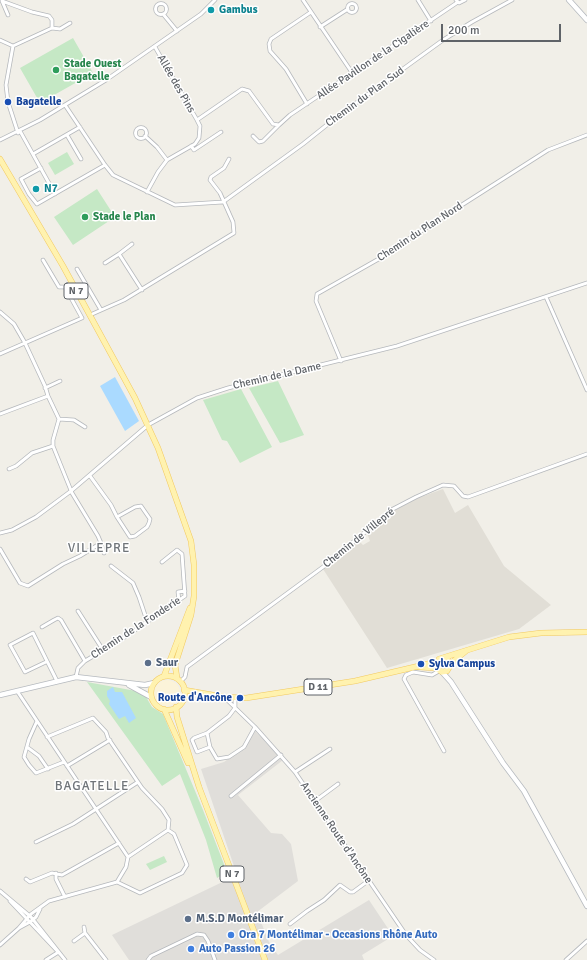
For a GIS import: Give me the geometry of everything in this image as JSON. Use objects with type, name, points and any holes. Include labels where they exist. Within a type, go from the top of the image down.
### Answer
[{"type":"main road","name":"N 7","points":[[0,159],[125,378],[148,425],[191,541],[194,565],[194,596],[191,615],[175,665],[178,680]]},
{"type":"main road","name":"N 7","points":[[164,676],[194,596]]},
{"type":"main road","points":[[474,647],[449,667],[439,670],[436,662],[438,659],[444,658],[474,647],[509,637],[587,632]]},
{"type":"main road","points":[[444,658],[449,667]]},
{"type":"main road","name":"D 11","points":[[184,697],[201,695],[235,698],[278,694],[355,681],[410,666],[436,662]]},
{"type":"main road","name":"D 11","points":[[410,666],[439,670]]},
{"type":"main road","points":[[164,676],[178,680],[184,690],[184,697],[176,707],[164,709],[156,705],[151,696],[154,683],[164,676]]},
{"type":"main road","name":"D 11","points":[[184,690],[224,697]]},
{"type":"main road","name":"N 7","points":[[176,707],[177,717],[199,787]]},
{"type":"main road","name":"N 7","points":[[164,709],[199,787],[265,960]]},
{"type":"street","points":[[8,15],[2,0],[32,12],[49,16],[52,20],[52,28]]},
{"type":"street","points":[[0,140],[19,132],[106,80],[201,14],[215,0]]},
{"type":"street","points":[[303,0],[353,74]]},
{"type":"street","points":[[418,0],[431,21]]},
{"type":"street","name":"Allée Pavillon de la Cigalière","points":[[253,136],[259,142],[263,141],[290,115],[431,21],[457,1],[461,3],[465,0]]},
{"type":"street","name":"Chemin du Plan Sud","points":[[65,105],[104,165],[113,175],[175,205],[223,202],[303,144],[344,111],[443,40],[512,0]]},
{"type":"street","points":[[569,0],[587,20]]},
{"type":"street","points":[[320,27],[348,9]]},
{"type":"street","points":[[307,104],[286,69],[270,51],[269,44],[271,38],[311,12]]},
{"type":"street","points":[[163,14],[177,31]]},
{"type":"street","points":[[12,46],[52,28],[60,29],[70,23]]},
{"type":"street","points":[[0,40],[12,46]]},
{"type":"street","points":[[12,46],[6,90],[19,132],[55,194]]},
{"type":"street","name":"Allée des Pins","points":[[155,47],[197,120]]},
{"type":"street","points":[[147,192],[158,172],[167,160],[191,146],[199,138],[201,132],[197,120],[242,89],[249,91],[273,124],[279,125]]},
{"type":"street","points":[[33,154],[80,127]]},
{"type":"street","points":[[191,146],[194,150],[222,132]]},
{"type":"street","points":[[67,135],[81,159]]},
{"type":"street","name":"Chemin du Plan Nord","points":[[341,361],[316,301],[317,294],[391,252],[407,240],[548,150],[587,135]]},
{"type":"street","points":[[145,136],[157,146],[167,160]]},
{"type":"street","points":[[90,315],[124,300],[142,290],[234,233],[233,222],[220,193],[210,180],[211,177],[224,168],[229,159]]},
{"type":"street","points":[[41,168],[21,179],[37,204],[104,165]]},
{"type":"street","points":[[105,263],[132,244]]},
{"type":"street","points":[[119,254],[142,290]]},
{"type":"street","points":[[0,354],[82,318],[65,287],[59,287],[43,260]]},
{"type":"street","points":[[77,269],[101,310]]},
{"type":"street","name":"Chemin de la Dame","points":[[0,533],[26,523],[90,476],[148,425],[197,398],[212,392],[397,346],[587,283]]},
{"type":"street","points":[[546,297],[587,390]]},
{"type":"street","points":[[0,312],[14,324],[26,343],[46,388],[48,396],[59,419],[53,440],[53,446],[71,491],[98,536],[104,553]]},
{"type":"street","points":[[46,388],[60,381]]},
{"type":"street","points":[[0,414],[48,396]]},
{"type":"street","points":[[59,419],[74,420],[85,427]]},
{"type":"street","points":[[9,469],[16,466],[32,453],[53,446]]},
{"type":"street","name":"Chemin de Villepré","points":[[178,680],[185,677],[187,667],[191,663],[323,567],[373,524],[416,496],[449,485],[454,486],[463,496],[468,497],[587,454]]},
{"type":"street","points":[[90,476],[130,537],[135,536],[147,527],[150,518],[141,506],[135,506],[117,517]]},
{"type":"street","points":[[0,549],[20,582],[28,586],[101,543]]},
{"type":"street","name":"Chemin de la Fonderie","points":[[76,678],[78,668],[85,661],[185,596],[186,591],[181,551],[177,550],[162,562]]},
{"type":"street","points":[[111,566],[132,583],[139,597],[147,621]]},
{"type":"street","points":[[178,601],[178,592],[186,591]]},
{"type":"street","points":[[78,611],[103,650]]},
{"type":"street","points":[[42,627],[58,618],[85,661]]},
{"type":"street","points":[[46,662],[25,672],[10,645],[33,633],[47,658],[46,662],[57,681]]},
{"type":"street","points":[[449,667],[451,682]]},
{"type":"street","points":[[444,751],[404,679],[406,674],[413,672],[432,675],[439,670],[451,682],[503,764],[532,805],[587,906]]},
{"type":"street","points":[[1,694],[76,678],[145,685],[154,683]]},
{"type":"street","points":[[124,683],[144,691],[151,696]]},
{"type":"street","points":[[17,691],[128,857],[126,867],[117,882]]},
{"type":"street","name":"Ancienne Route d'Ancône","points":[[224,697],[255,727],[295,772],[406,935],[420,950],[434,960]]},
{"type":"street","points":[[210,747],[197,752],[192,740],[207,733],[225,720],[235,708],[235,698]]},
{"type":"street","points":[[47,737],[94,718],[106,732],[138,782],[162,809],[169,820],[168,830]]},
{"type":"street","points":[[37,721],[24,757],[32,770],[36,773],[64,762]]},
{"type":"street","points":[[207,733],[210,747],[217,759],[229,757],[247,743],[255,727]]},
{"type":"street","points":[[67,766],[110,740]]},
{"type":"street","points":[[28,747],[39,756],[48,769]]},
{"type":"street","points":[[295,772],[330,748]]},
{"type":"street","points":[[231,796],[281,756]]},
{"type":"street","points":[[36,842],[61,830],[138,782]]},
{"type":"street","points":[[314,800],[338,784]]},
{"type":"street","points":[[128,857],[168,830]]},
{"type":"street","points":[[0,944],[49,901],[117,882],[140,893],[182,873],[187,865],[178,840],[174,834],[168,830]]},
{"type":"street","points":[[26,879],[30,882],[46,875],[56,873],[62,875],[119,843]]},
{"type":"street","points":[[56,873],[56,879],[65,897]]},
{"type":"street","points":[[290,924],[324,900],[333,889],[340,884],[350,892],[353,892],[368,881]]},
{"type":"street","points":[[0,891],[42,930],[65,960]]},
{"type":"street","points":[[8,898],[18,910],[30,919],[57,953],[61,955]]},
{"type":"street","points":[[84,927],[86,934],[104,959]]},
{"type":"street","points":[[74,941],[86,934]]},
{"type":"street","points":[[148,960],[151,956],[197,934],[204,935],[216,960]]},
{"type":"street","points":[[566,960],[587,941]]},
{"type":"street","points":[[46,960],[57,953]]},
{"type":"shaded area","points":[[443,489],[455,513],[468,505],[504,566],[551,605],[519,629],[387,668],[323,569],[358,540],[363,545],[370,541],[367,533],[395,510],[418,498]]},
{"type":"shaded area","points":[[255,731],[283,760],[238,795],[271,833],[282,834],[291,844],[298,881],[257,912],[269,942],[278,955],[369,900],[393,936],[362,955],[364,960],[129,960],[112,935],[237,875],[201,769],[224,762],[245,747]]},
{"type":"green space","name":"Stade Ouest Bagatelle","points":[[73,38],[93,73],[40,103],[20,68]]},
{"type":"green space","points":[[67,152],[74,164],[55,175],[48,163]]},
{"type":"green space","name":"Stade le Plan","points":[[97,189],[115,217],[73,245],[54,217]]},
{"type":"green space","points":[[278,381],[304,435],[280,443],[249,388]]},
{"type":"green space","points":[[241,389],[272,447],[240,463],[227,441],[222,440],[203,400]]},
{"type":"green space","points":[[87,682],[136,691],[146,697],[152,707],[163,714],[227,872],[217,878],[206,840],[180,774],[162,786]]},
{"type":"green space","points":[[164,856],[167,862],[150,870],[146,864]]},
{"type":"sand","points":[[167,680],[176,684],[180,693],[176,702],[167,706],[158,702],[154,693],[158,684]]},
{"type":"water","points":[[115,377],[139,421],[125,431],[100,386]]},
{"type":"water","points":[[113,687],[115,692],[122,692],[136,718],[129,723],[125,716],[119,719],[109,704],[110,701],[107,696],[107,691]]},
{"type":"place","name":"Gambus","points":[[211,10]]},
{"type":"place","name":"Stade Ouest Bagatelle","points":[[56,70]]},
{"type":"place","name":"Bagatelle","points":[[8,102]]},
{"type":"place","name":"N7","points":[[36,189]]},
{"type":"place","name":"Stade le Plan","points":[[85,217]]},
{"type":"place","name":"Saur","points":[[148,663]]},
{"type":"place","name":"Sylva Campus","points":[[421,664]]},
{"type":"place","name":"Route d'Ancône","points":[[240,698]]},
{"type":"place","name":"M.S.D Montélimar","points":[[188,919]]},
{"type":"place","name":"Ora 7 Montélimar - Occasions Rhône Auto","points":[[231,935]]},
{"type":"place","name":"Auto Passion 26","points":[[191,949]]},
{"type":"district","name":"VILLEPRE","points":[[99,549]]},
{"type":"district","name":"BAGATELLE","points":[[92,787]]}]
